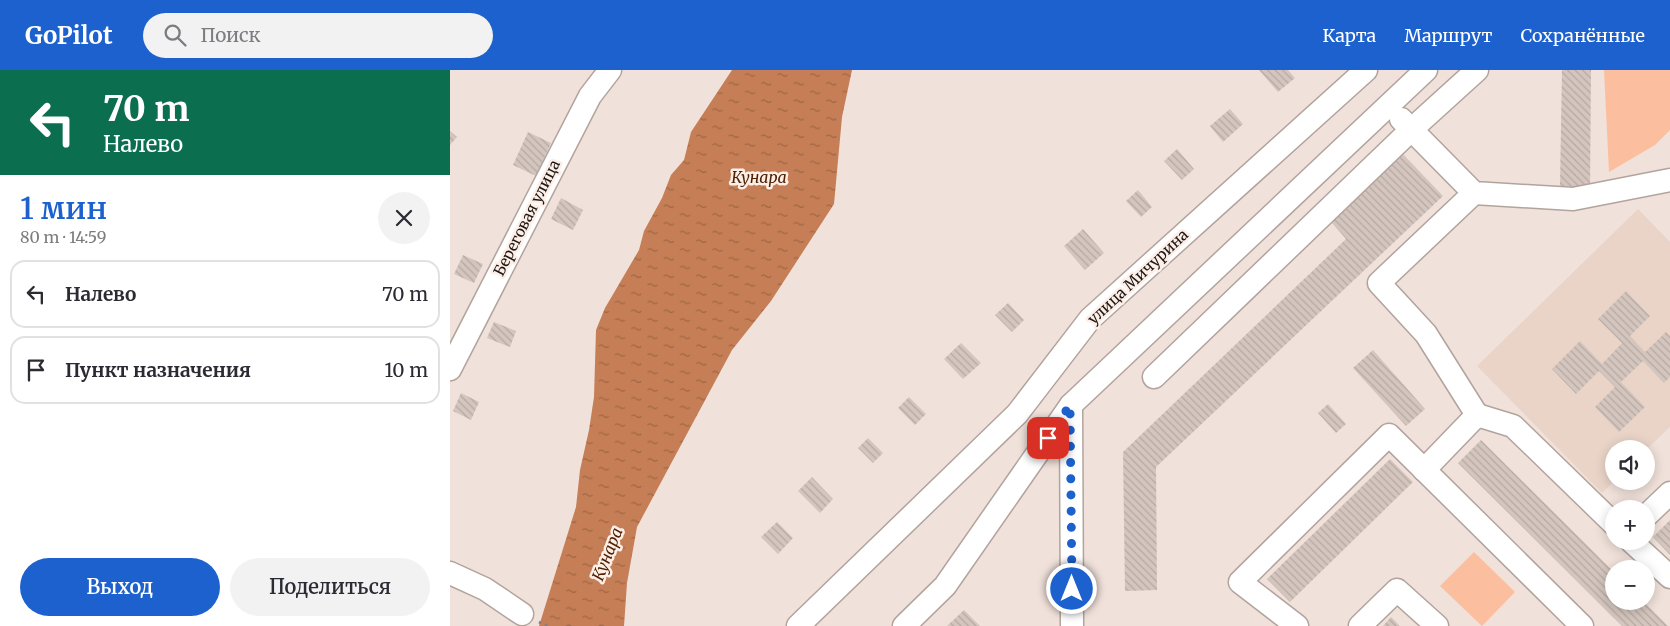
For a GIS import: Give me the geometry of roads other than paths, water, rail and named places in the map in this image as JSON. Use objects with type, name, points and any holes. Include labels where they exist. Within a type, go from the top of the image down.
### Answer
[{"type":"street","name":"Береговая улица","points":[[450,370],[590,96],[610,70]]},
{"type":"street","name":"улица Мичурина","points":[[798,626],[1016,414],[1090,319],[1366,70]]},
{"type":"street","points":[[904,626],[945,586],[1070,405],[1426,70]]},
{"type":"street","points":[[1154,377],[1412,129],[1477,70]]},
{"type":"street","points":[[1388,106],[1474,193],[1574,199],[1670,180]]},
{"type":"street","points":[[1474,193],[1379,283],[1426,334],[1477,415],[1513,426],[1605,515]]},
{"type":"street","points":[[1070,405],[1072,626]]},
{"type":"street","points":[[1424,470],[1477,415]]},
{"type":"street","points":[[1297,626],[1272,619],[1240,582],[1389,435],[1582,626]]},
{"type":"street","points":[[1655,507],[1670,493]]},
{"type":"street","points":[[1641,550],[1670,576]]},
{"type":"street","points":[[450,573],[485,589],[522,614]]},
{"type":"street","points":[[1360,626],[1397,590],[1437,626]]},
{"type":"water","name":"Кунара","points":[[732,70],[852,70],[842,117],[834,204],[771,301],[732,350],[637,527],[627,583],[624,626],[539,626],[576,507],[580,470],[594,397],[596,330],[605,308],[639,250],[644,231],[662,198],[671,175],[684,160],[691,132]]}]
